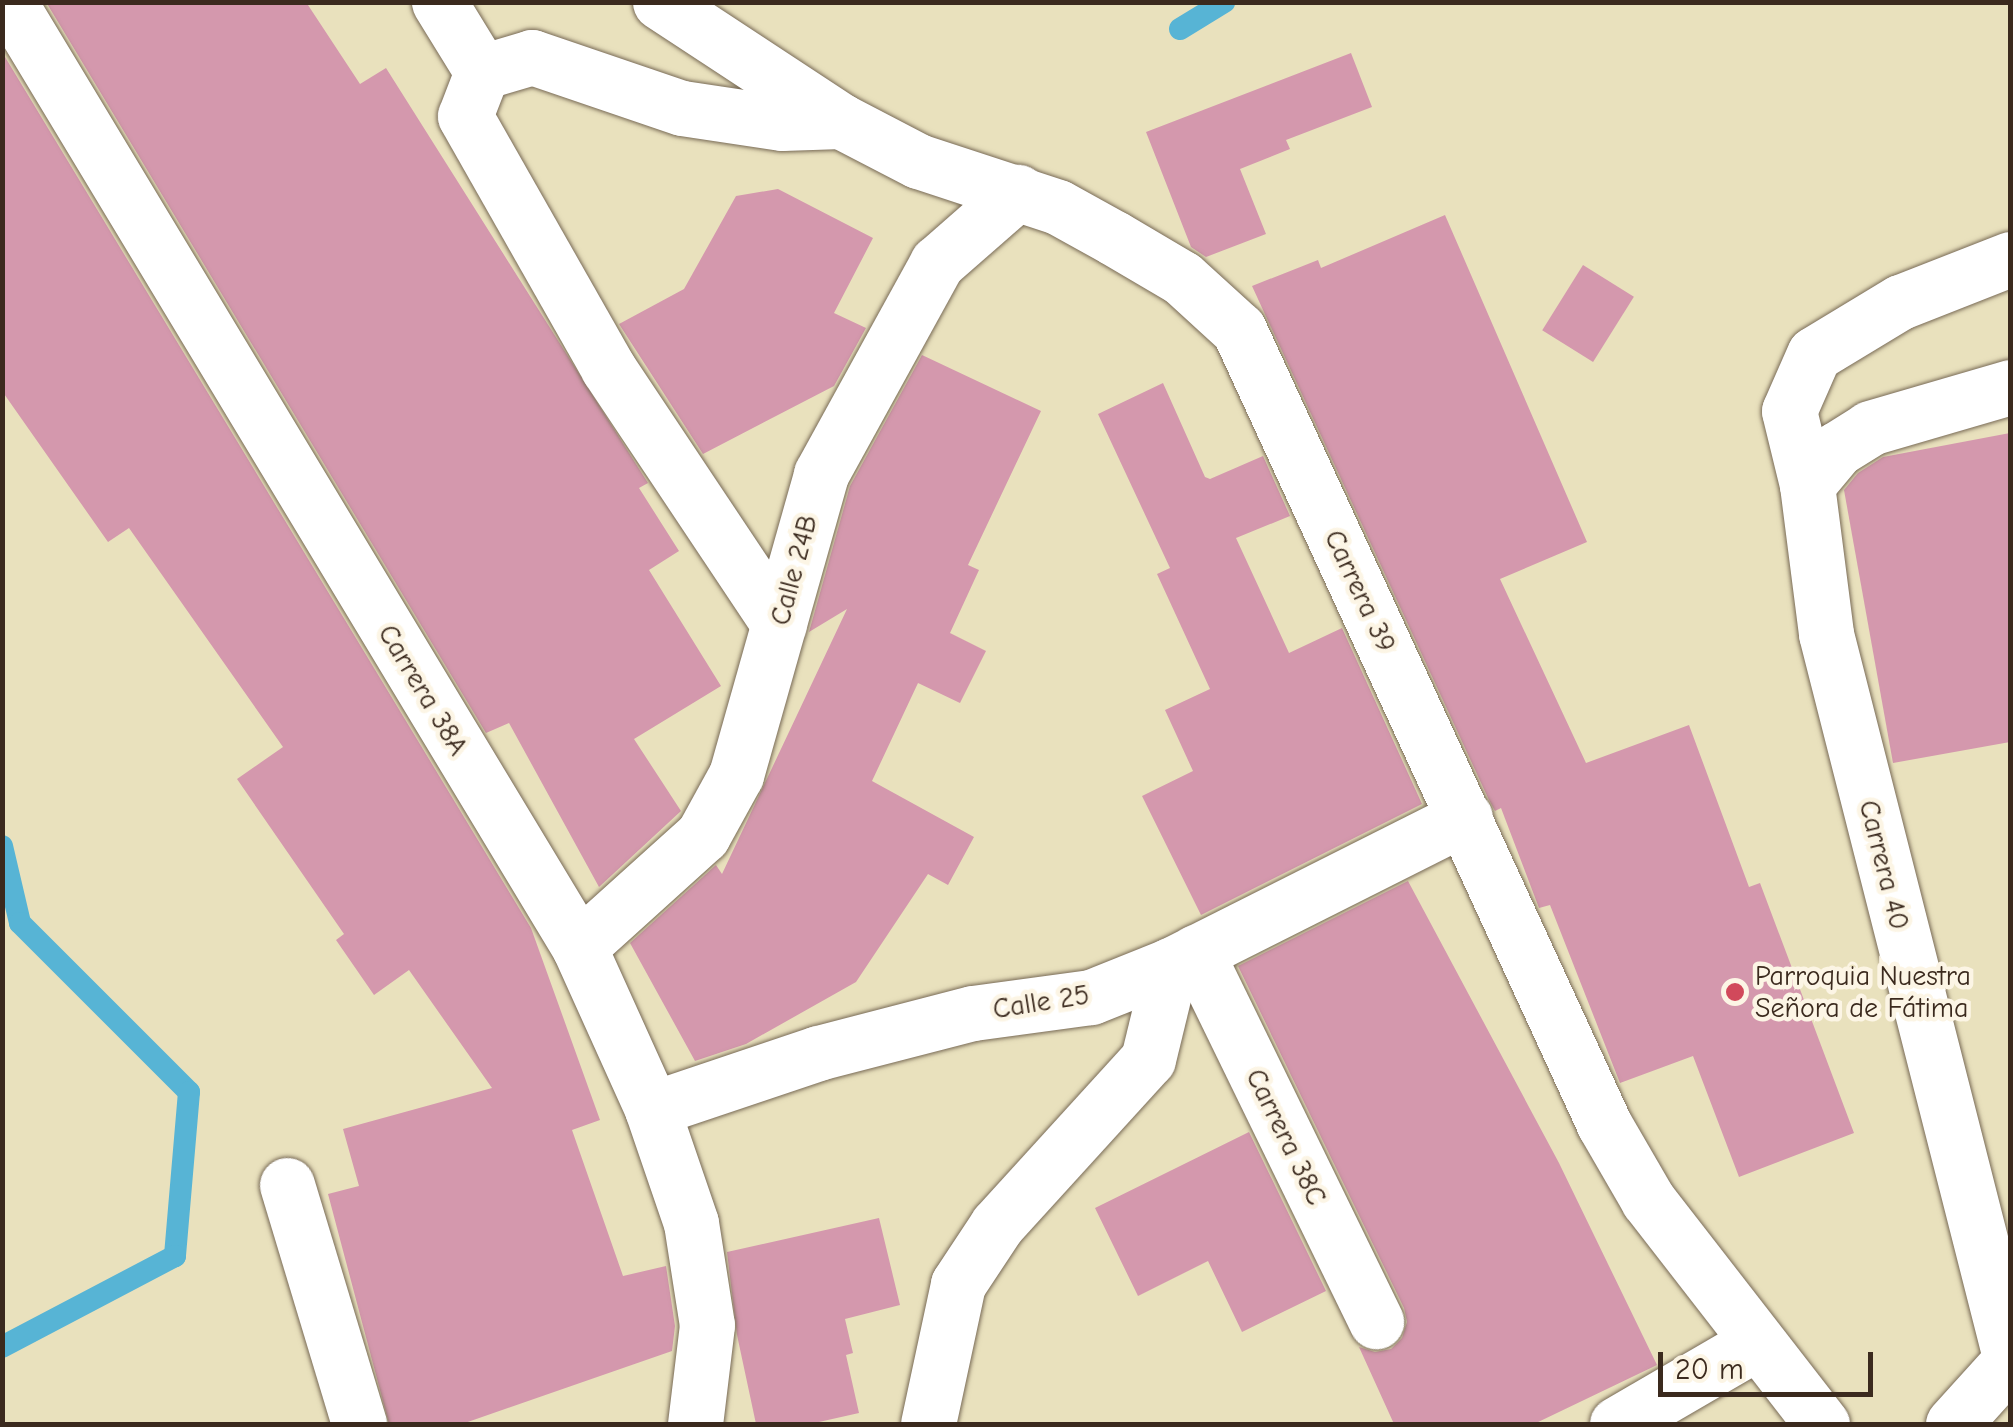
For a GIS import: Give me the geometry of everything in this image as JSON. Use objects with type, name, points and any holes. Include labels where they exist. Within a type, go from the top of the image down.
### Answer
[{"type":"street","name":"Carrera 38A","points":[[9,2],[579,947],[652,1110],[692,1223],[707,1325],[695,1424]]},
{"type":"street","points":[[439,2],[482,72]]},
{"type":"street","name":"Carrera 39","points":[[660,2],[841,120],[918,161],[1058,207],[1182,278],[1238,330],[1604,1124],[1648,1200],[1822,1424]]},
{"type":"street","points":[[482,72],[532,57],[682,108],[782,123],[841,120]]},
{"type":"street","points":[[482,72],[465,116],[608,368],[779,624]]},
{"type":"street","name":"Calle 24B","points":[[579,947],[704,835],[736,774],[821,474],[937,264],[1018,192]]},
{"type":"street","name":"Carrera 40","points":[[2010,259],[1900,302],[1814,354],[1788,411],[1807,485],[1826,634],[2010,1359]]},
{"type":"street","points":[[1807,485],[1837,449],[1870,428],[2010,387]]},
{"type":"street","name":"Calle 25","points":[[652,1110],[818,1052],[973,1013],[1091,998],[1184,959],[1465,817]]},
{"type":"street","points":[[928,1424],[958,1284],[998,1224],[1148,1059],[1184,959]]},
{"type":"street","name":"Carrera 38C","points":[[1184,959],[1376,1321]]},
{"type":"street","points":[[287,1185],[359,1424]]},
{"type":"street","points":[[1616,1424],[1756,1343]]},
{"type":"street","points":[[1953,1424],[2010,1359]]},
{"type":"building","points":[[46,2],[306,2],[360,84],[386,68],[648,483],[639,488],[679,551],[649,570],[721,686],[634,739],[681,811],[599,887],[509,723],[486,733]]},
{"type":"building","points":[[2,52],[531,928],[600,1120],[572,1130],[623,1276],[666,1266],[675,1326],[672,1351],[462,1424],[389,1424],[328,1194],[359,1186],[343,1129],[492,1088],[409,970],[374,995],[336,940],[344,934],[237,779],[283,747],[129,528],[108,542],[2,391]]},
{"type":"building","points":[[1351,53],[1372,107],[1286,140],[1290,149],[1240,169],[1266,234],[1206,257],[1191,247],[1146,132]]},
{"type":"building","points":[[778,189],[873,238],[834,313],[866,328],[834,386],[703,454],[619,324],[684,289],[736,196]]},
{"type":"building","points":[[1445,215],[1587,542],[1500,579],[1586,763],[1689,725],[1749,887],[1760,883],[1854,1133],[1739,1177],[1693,1056],[1620,1083],[1550,905],[1539,908],[1501,808],[1495,811],[1488,798],[1252,286],[1318,260],[1321,268]]},
{"type":"building","points":[[1583,265],[1634,297],[1593,362],[1542,330]]},
{"type":"building","points":[[922,355],[1041,411],[968,565],[979,570],[950,633],[986,651],[960,703],[918,683],[872,781],[974,837],[948,885],[928,874],[856,982],[746,1044],[695,1061],[630,943],[716,865],[722,874],[847,609],[809,632],[850,486]]},
{"type":"building","points":[[1163,383],[1205,477],[1210,479],[1263,456],[1290,516],[1236,538],[1289,653],[1342,628],[1422,804],[1201,915],[1142,796],[1193,771],[1165,710],[1210,689],[1157,574],[1170,568],[1098,414]]},
{"type":"building","points":[[2010,433],[2010,742],[1893,763],[1844,490],[1858,473],[1883,457]]},
{"type":"building","points":[[1408,881],[1559,1163],[1657,1365],[1534,1424],[1394,1424],[1359,1347],[1375,1352],[1391,1349],[1402,1338],[1407,1322],[1404,1308],[1238,966]]},
{"type":"building","points":[[1249,1132],[1326,1291],[1242,1332],[1208,1261],[1138,1296],[1095,1208]]},
{"type":"building","points":[[879,1218],[900,1305],[845,1319],[853,1353],[846,1355],[859,1413],[810,1424],[756,1424],[737,1335],[727,1252]]},
{"type":"waterway","points":[[1180,29],[1224,2]]},
{"type":"waterway","points":[[2,846],[20,923],[189,1092],[175,1256],[2,1347]]},
{"type":"place","name":"Parroquia Nuestra Señora de Fátima","points":[[1735,992]]}]
